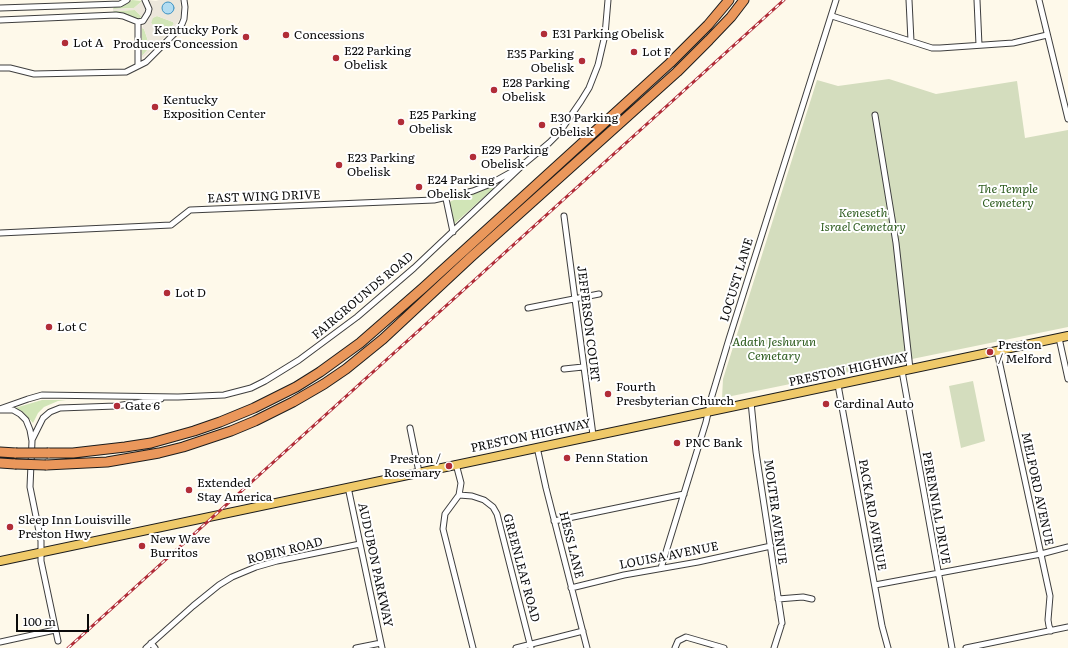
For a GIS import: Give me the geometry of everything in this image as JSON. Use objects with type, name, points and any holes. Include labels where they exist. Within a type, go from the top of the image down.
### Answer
[{"type":"highway","points":[[0,452],[48,454],[73,453],[151,443],[220,422],[254,408],[296,387],[344,355],[375,331],[670,63],[708,25],[729,0]]},
{"type":"highway","points":[[0,463],[46,465],[80,464],[113,461],[183,447],[231,431],[255,421],[293,402],[324,384],[350,366],[383,339],[471,257],[676,72],[731,17],[744,0]]},
{"type":"main road","name":"PRESTON HIGHWAY","points":[[0,561],[41,551],[1064,337]]},
{"type":"street","points":[[0,8],[120,4],[126,0]]},
{"type":"street","points":[[0,20],[116,15],[138,22],[143,21],[148,13],[149,9],[145,0]]},
{"type":"street","points":[[0,68],[10,68],[34,74],[126,72],[146,62],[176,32],[182,24],[185,13],[184,0]]},
{"type":"street","name":"FAIRGROUNDS ROAD","points":[[0,409],[28,398],[42,395],[178,397],[214,396],[241,391],[265,381],[314,350],[357,317],[453,232],[525,163],[545,147],[559,132],[574,114],[589,88],[598,65],[603,44],[608,0]]},
{"type":"street","name":"LOCUST LANE","points":[[661,568],[693,466],[729,339],[836,0]]},
{"type":"street","points":[[909,0],[911,41]]},
{"type":"street","points":[[977,0],[979,45]]},
{"type":"street","points":[[1039,0],[1046,35],[1068,120]]},
{"type":"street","points":[[832,16],[932,48],[1013,43],[1046,35]]},
{"type":"street","points":[[138,22],[138,66]]},
{"type":"street","name":"PERENNIAL DRIVE","points":[[875,115],[896,243],[906,370],[938,574],[952,648]]},
{"type":"street","name":"EAST WING DRIVE","points":[[0,233],[171,225],[190,210],[385,203],[446,199],[488,185],[525,163]]},
{"type":"street","points":[[446,199],[453,232]]},
{"type":"street","name":"JEFFERSON COURT","points":[[564,216],[593,435]]},
{"type":"street","points":[[528,308],[599,294]]},
{"type":"street","points":[[1064,337],[1068,379]]},
{"type":"street","name":"MELFORD AVENUE","points":[[997,351],[1050,596],[1048,620],[1051,631]]},
{"type":"street","points":[[564,369],[583,367]]},
{"type":"street","name":"PACKARD AVENUE","points":[[838,385],[888,648]]},
{"type":"street","points":[[32,441],[43,418],[50,412],[60,408],[116,406],[178,397]]},
{"type":"street","name":"MOLTER AVENUE","points":[[750,402],[782,625],[774,648]]},
{"type":"street","points":[[0,409],[13,410],[20,414],[29,425],[32,441],[30,487],[41,540],[41,561],[58,641]]},
{"type":"street","points":[[410,428],[419,472]]},
{"type":"street","name":"HESS LANE","points":[[537,447],[554,521],[587,648]]},
{"type":"street","points":[[456,464],[461,483],[459,495],[445,514],[443,529],[473,648]]},
{"type":"street","name":"AUDUBON PARKWAY","points":[[348,487],[382,645]]},
{"type":"street","points":[[554,521],[684,494]]},
{"type":"street","name":"GREENLEAF ROAD","points":[[459,495],[472,496],[484,500],[497,514],[531,646]]},
{"type":"street","name":"ROBIN ROAD","points":[[146,648],[212,590],[240,573],[277,561],[360,544]]},
{"type":"street","name":"LOUISA AVENUE","points":[[571,588],[624,575],[698,562],[771,546]]},
{"type":"street","points":[[875,585],[1041,554],[1068,547]]},
{"type":"street","points":[[778,599],[803,597],[812,599]]},
{"type":"street","points":[[966,648],[1068,627]]},
{"type":"street","points":[[0,642],[55,630]]},
{"type":"street","points":[[516,648],[531,646],[583,631]]},
{"type":"street","points":[[674,648],[681,638],[686,637],[724,648]]},
{"type":"street","points":[[151,643],[156,648]]},
{"type":"street","points":[[356,648],[382,645]]},
{"type":"green space","points":[[132,0],[142,1],[134,8],[113,9],[114,7],[124,5]]},
{"type":"green space","points":[[135,10],[142,17],[137,19],[120,12],[113,11]]},
{"type":"green space","points":[[157,16],[173,22],[174,24],[164,34],[162,34],[151,23],[152,18]]},
{"type":"green space","points":[[142,28],[144,29],[150,47],[142,56]]},
{"type":"green space","points":[[889,79],[936,94],[1017,81],[1025,138],[1068,130],[1068,327],[722,398],[723,379],[817,80],[838,86]]},
{"type":"green space","points":[[493,187],[494,188],[454,224],[453,223],[449,204],[451,201]]},
{"type":"green space","points":[[973,381],[985,441],[961,448],[949,386]]},
{"type":"green space","points":[[42,400],[66,400],[58,401],[44,407],[38,413],[33,423],[23,412],[15,408]]},
{"type":"shaded area","points":[[148,0],[180,0],[181,13],[180,19],[173,29],[143,58],[142,56],[150,47],[144,29],[142,28],[151,7]],"holes":[[[157,16],[173,22],[174,24],[164,34],[162,34],[151,23],[153,18]]]},
{"type":"shaded area","points":[[142,1],[146,9],[142,17],[135,10],[113,11],[113,9],[134,8]]},
{"type":"water","points":[[170,2],[173,3],[173,13],[166,14],[163,13],[162,6],[163,3]]},
{"type":"railway","points":[[68,648],[784,0]]},
{"type":"place","name":"E31 Parking Obelisk","points":[[544,34]]},
{"type":"place","name":"Concessions","points":[[286,35]]},
{"type":"place","name":"Kentucky Pork Producers Concession","points":[[246,37]]},
{"type":"place","name":"Lot A","points":[[65,43]]},
{"type":"place","name":"Lot F","points":[[634,52]]},
{"type":"place","name":"E22 Parking Obelisk","points":[[336,58]]},
{"type":"place","name":"E35 Parking Obelisk","points":[[582,61]]},
{"type":"place","name":"E28 Parking Obelisk","points":[[494,90]]},
{"type":"place","name":"Kentucky Exposition Center","points":[[155,107]]},
{"type":"place","name":"E25 Parking Obelisk","points":[[401,122]]},
{"type":"place","name":"E30 Parking Obelisk","points":[[542,125]]},
{"type":"place","name":"E29 Parking Obelisk","points":[[473,157]]},
{"type":"place","name":"E23 Parking Obelisk","points":[[339,165]]},
{"type":"place","name":"E24 Parking Obelisk","points":[[419,187]]},
{"type":"place","name":"Lot D","points":[[167,293]]},
{"type":"place","name":"Lot C","points":[[49,327]]},
{"type":"place","name":"Preston / Melford","points":[[990,352]]},
{"type":"place","name":"Fourth Presbyterian Church","points":[[608,394]]},
{"type":"place","name":"Cardinal Auto","points":[[826,404]]},
{"type":"place","name":"Gate 6","points":[[117,406]]},
{"type":"place","name":"PNC Bank","points":[[677,443]]},
{"type":"place","name":"Penn Station","points":[[567,458]]},
{"type":"place","name":"Preston / Rosemary","points":[[449,466]]},
{"type":"place","name":"Extended Stay America","points":[[189,490]]},
{"type":"place","name":"Sleep Inn Louisville Preston Hwy","points":[[10,527]]},
{"type":"place","name":"New Wave Burritos","points":[[142,546]]},
{"type":"park label","name":"The Temple Cemetery","points":[[1008,196]]},
{"type":"park label","name":"Keneseth Israel Cemetary","points":[[863,220]]},
{"type":"park label","name":"Adath Jeshurun Cemetary","points":[[774,349]]}]
